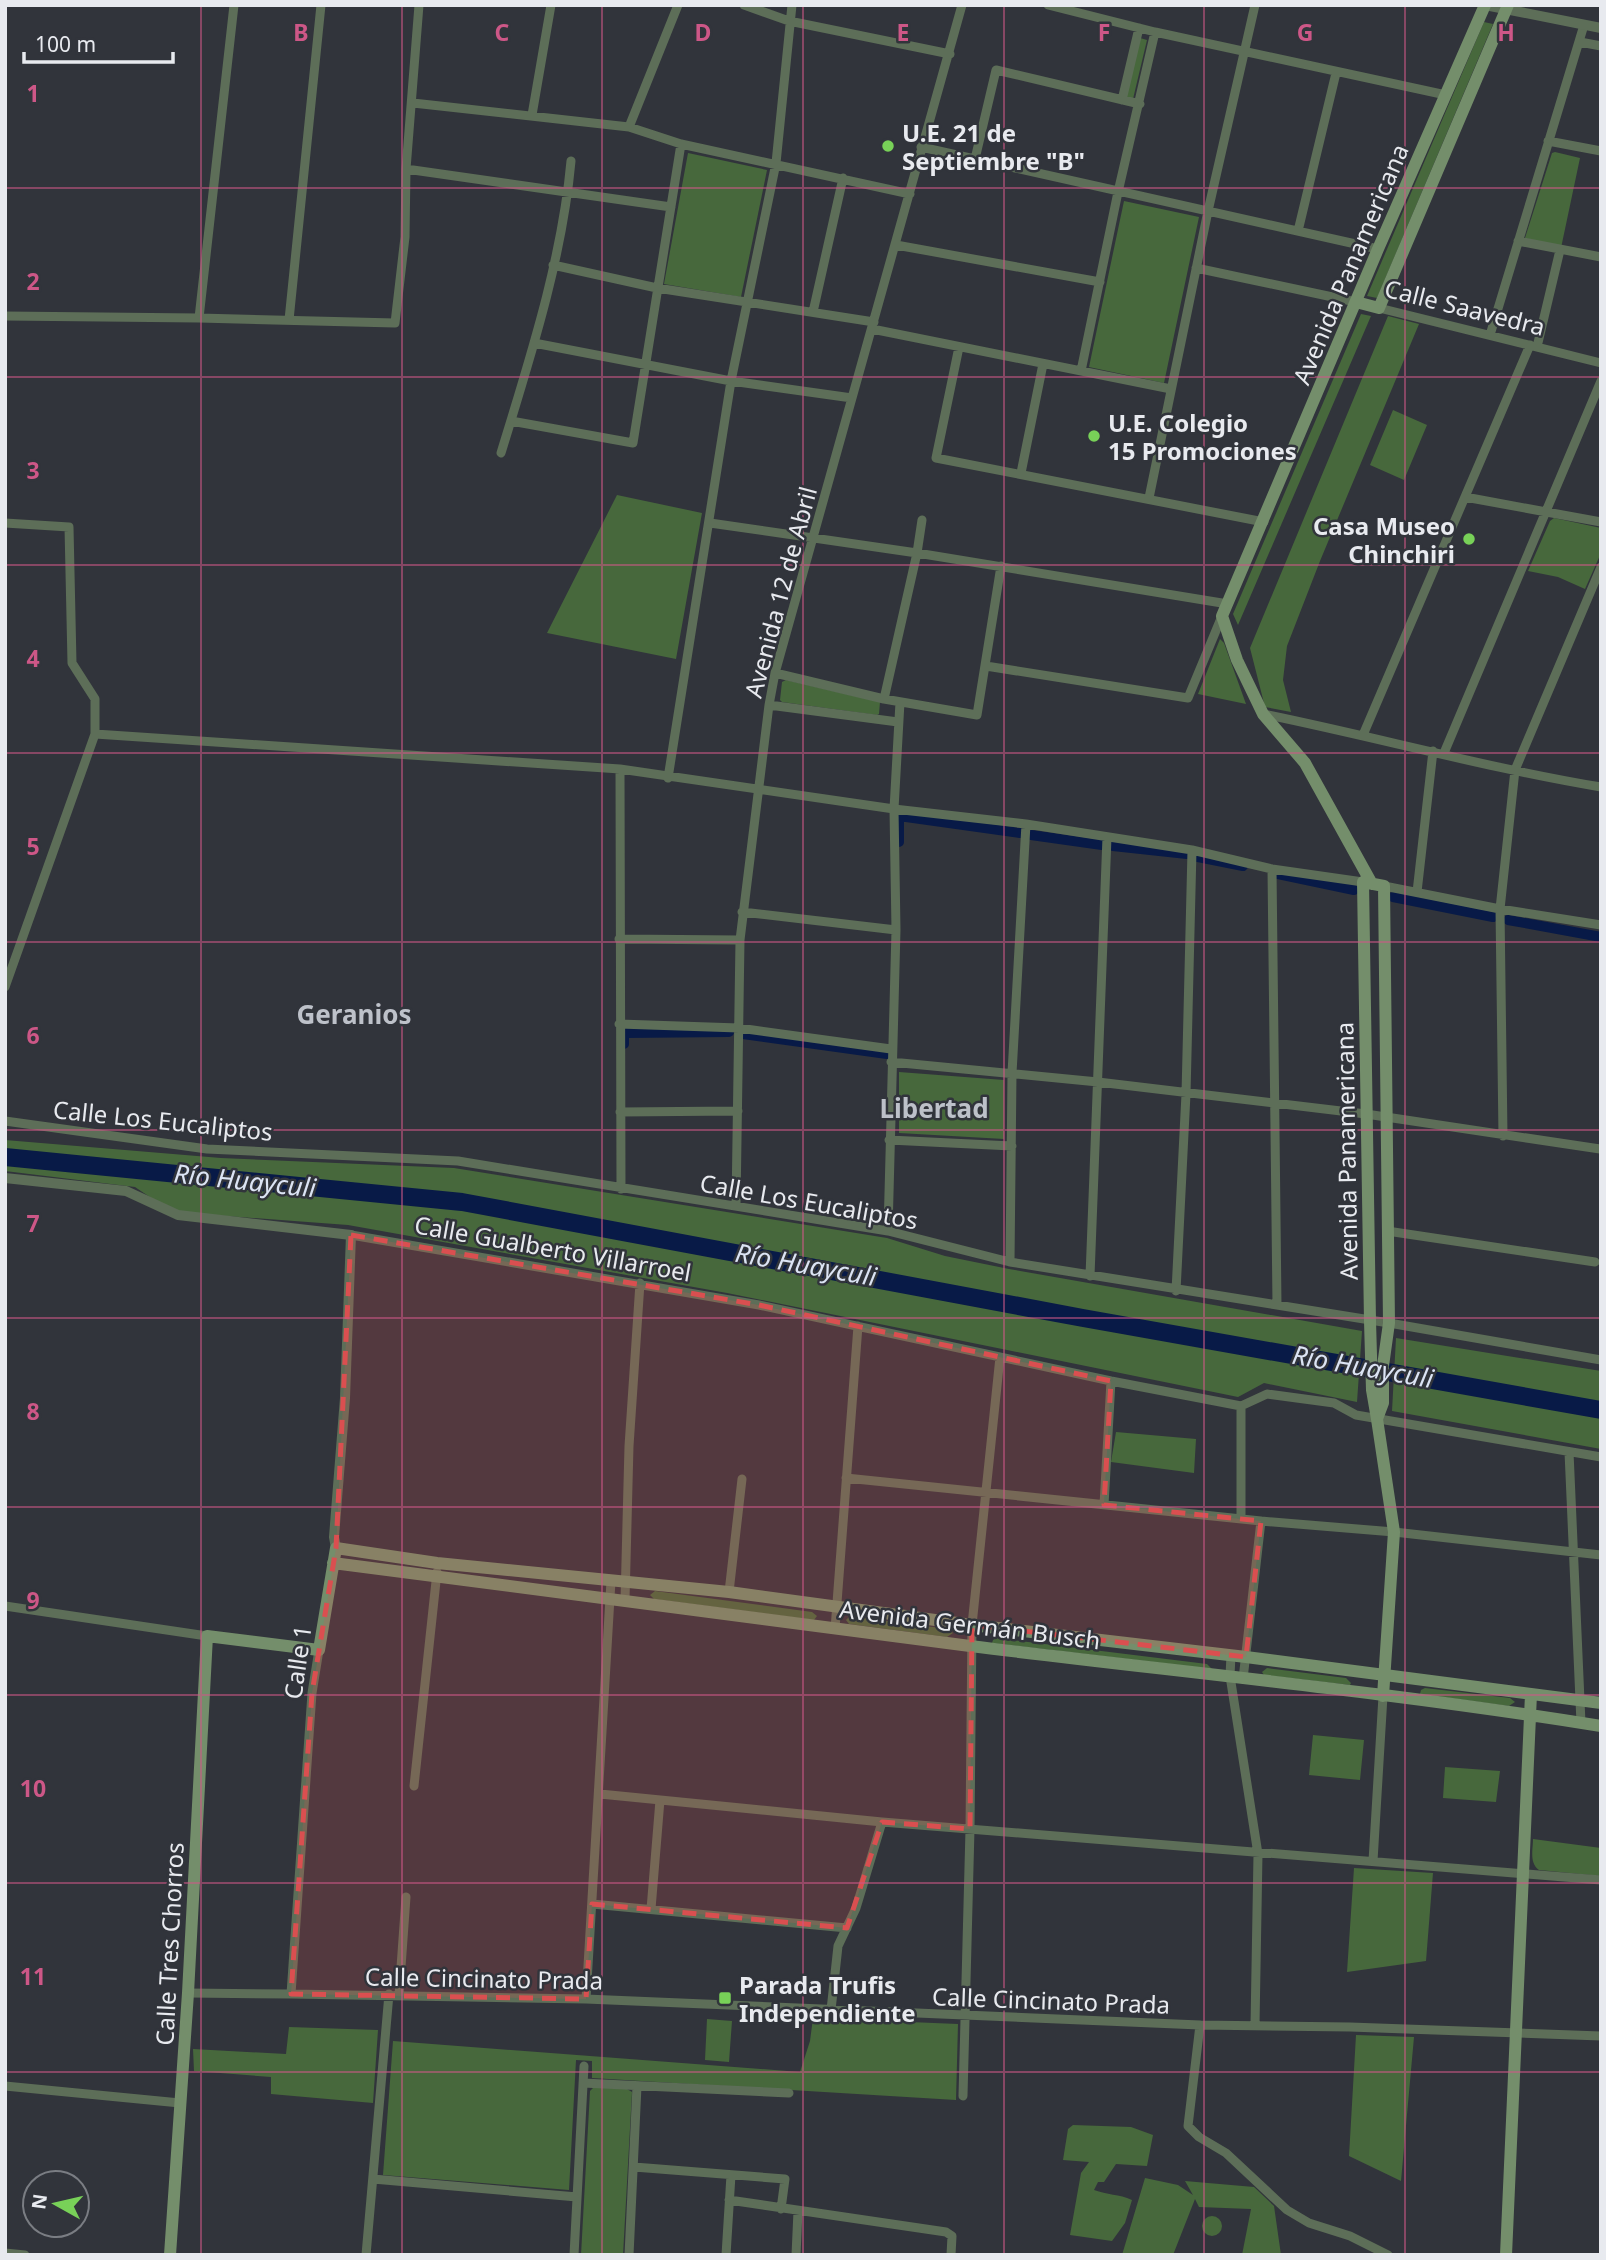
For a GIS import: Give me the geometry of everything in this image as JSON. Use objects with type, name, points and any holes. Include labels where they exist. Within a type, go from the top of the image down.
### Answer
[{"type":"main road","name":"Avenida Panamericana","points":[[1377,1366],[1388,1323],[1388,1231],[1386,1118],[1373,884],[1305,763],[1263,714],[1237,660],[1225,610],[1484,5]]},
{"type":"main road","name":"Avenida Panamericana","points":[[1379,308],[1507,7]]},
{"type":"main road","name":"Calle Saavedra","points":[[1356,302],[1379,308]]},
{"type":"main road","name":"Avenida Panamericana","points":[[1373,884],[1366,1114],[1370,1321],[1377,1366],[1377,1419],[1394,1532],[1382,1696]]},
{"type":"main road","name":"Calle 1","points":[[319,1650],[336,1548]]},
{"type":"main road","name":"Avenida Germán Busch","points":[[336,1548],[437,1569],[658,1606],[1230,1676],[1601,1726]]},
{"type":"main road","name":"Avenida Germán Busch","points":[[333,1563],[625,1582],[729,1592],[1601,1703]]},
{"type":"main road","points":[[207,1636],[319,1650]]},
{"type":"main road","name":"Calle Tres Chorros","points":[[170,2255],[188,1993],[207,1636]]},
{"type":"main road","points":[[1506,2255],[1531,1694]]},
{"type":"street","points":[[199,318],[234,5]]},
{"type":"street","points":[[289,320],[321,5]]},
{"type":"street","points":[[5,316],[395,323],[405,237],[406,169],[419,5]]},
{"type":"street","points":[[532,115],[551,5]]},
{"type":"street","points":[[628,127],[678,5]]},
{"type":"street","points":[[744,5],[789,21],[950,54]]},
{"type":"street","points":[[668,778],[731,380],[776,163],[792,5]]},
{"type":"street","name":"Avenida 12 de Abril","points":[[736,1205],[742,912],[775,673],[962,5]]},
{"type":"street","points":[[1048,5],[1336,73],[1446,95]]},
{"type":"street","points":[[1149,498],[1208,211],[1255,5]]},
{"type":"street","points":[[1484,5],[1507,7],[1601,28]]},
{"type":"street","points":[[1490,335],[1584,25]]},
{"type":"street","points":[[1122,100],[1139,28]]},
{"type":"street","points":[[1081,371],[1118,192],[1156,32]]},
{"type":"street","points":[[1580,42],[1601,46]]},
{"type":"street","points":[[975,159],[996,70],[1140,104]]},
{"type":"street","points":[[1298,231],[1336,73]]},
{"type":"street","points":[[413,103],[628,127],[681,144],[910,194]]},
{"type":"street","points":[[1548,141],[1601,151]]},
{"type":"street","points":[[511,421],[633,443],[681,144]]},
{"type":"street","points":[[921,146],[1378,249]]},
{"type":"street","points":[[501,453],[534,343],[553,265],[568,192],[571,161]]},
{"type":"street","points":[[406,169],[671,207]]},
{"type":"street","points":[[813,312],[843,178]]},
{"type":"street","points":[[1518,241],[1601,257]]},
{"type":"street","points":[[896,245],[1100,282]]},
{"type":"street","points":[[1363,735],[1533,346],[1560,250]]},
{"type":"street","points":[[553,265],[657,288],[813,312],[959,347],[1171,389]]},
{"type":"street","name":"Calle Saavedra","points":[[1196,268],[1356,302]]},
{"type":"street","name":"Calle Saavedra","points":[[1379,308],[1601,363]]},
{"type":"street","points":[[534,343],[731,380],[852,398]]},
{"type":"street","points":[[959,347],[936,458],[1264,522]]},
{"type":"street","points":[[1021,473],[1043,364]]},
{"type":"street","points":[[1444,753],[1601,382]]},
{"type":"street","points":[[1465,497],[1601,522]]},
{"type":"street","points":[[884,699],[922,520]]},
{"type":"street","points":[[5,523],[69,527],[72,663],[75,672],[95,699],[95,734],[5,987]]},
{"type":"street","points":[[710,523],[1001,566],[1225,610]]},
{"type":"street","points":[[775,673],[884,699],[977,715],[1001,566]]},
{"type":"street","points":[[1503,1136],[1500,909],[1515,770],[1601,567]]},
{"type":"street","name":"Avenida Panamericana","points":[[986,666],[1188,698],[1225,610]]},
{"type":"street","points":[[888,1231],[896,930],[894,809],[900,702]]},
{"type":"street","points":[[769,705],[898,722]]},
{"type":"street","points":[[1263,714],[1515,770],[1600,784]]},
{"type":"street","points":[[95,734],[620,769],[894,809],[1026,824],[1192,850],[1272,869],[1373,884],[1500,909],[1601,925]]},
{"type":"street","points":[[1417,892],[1433,751]]},
{"type":"street","points":[[620,769],[621,1189]]},
{"type":"street","points":[[1010,1262],[1012,1073],[1026,824]]},
{"type":"street","points":[[1090,1276],[1107,837]]},
{"type":"street","points":[[1176,1291],[1186,1094],[1192,850]]},
{"type":"street","points":[[1272,869],[1277,1305]]},
{"type":"street","points":[[742,912],[896,930]]},
{"type":"street","points":[[619,939],[740,940]]},
{"type":"street","points":[[619,1024],[739,1028],[891,1049]]},
{"type":"street","points":[[891,1062],[1098,1082],[1366,1114],[1600,1149]]},
{"type":"street","points":[[620,1112],[737,1111]]},
{"type":"street","name":"Calle Los Eucaliptos","points":[[5,1121],[207,1149],[458,1161],[888,1231],[1010,1262],[1176,1291],[1388,1323],[1601,1360]]},
{"type":"street","points":[[889,1140],[1012,1146]]},
{"type":"street","name":"Calle Gualberto Villarroel","points":[[5,1178],[126,1191],[178,1215],[351,1235],[640,1283],[759,1305],[1111,1381],[1241,1406],[1267,1394],[1334,1403],[1356,1415],[1601,1457]]},
{"type":"street","points":[[1388,1231],[1595,1262]]},
{"type":"street","name":"Calle 1","points":[[336,1548],[334,1537],[345,1398],[351,1235]]},
{"type":"street","points":[[625,1600],[629,1446],[640,1283]]},
{"type":"street","points":[[835,1629],[858,1326]]},
{"type":"street","points":[[963,2096],[972,1625],[1000,1357]]},
{"type":"street","points":[[1104,1505],[1111,1381]]},
{"type":"street","points":[[1241,1406],[1241,1519]]},
{"type":"street","points":[[1569,1452],[1581,1723]]},
{"type":"street","points":[[846,1478],[1601,1555]]},
{"type":"street","points":[[729,1592],[742,1479]]},
{"type":"street","points":[[1243,1679],[1261,1521]]},
{"type":"street","points":[[414,1786],[437,1569]]},
{"type":"street","points":[[586,1999],[611,1581]]},
{"type":"street","points":[[5,1606],[207,1636]]},
{"type":"street","name":"Calle 1","points":[[291,1994],[312,1693],[319,1650]]},
{"type":"street","points":[[1231,1655],[1230,1676],[1258,1854],[1255,2025]]},
{"type":"street","name":"Avenida Panamericana","points":[[1373,1861],[1382,1696]]},
{"type":"street","points":[[600,1794],[882,1822],[1601,1880]]},
{"type":"street","points":[[652,1909],[660,1800]]},
{"type":"street","points":[[831,2010],[838,1946],[856,1908],[882,1822]]},
{"type":"street","points":[[366,2255],[407,1897]]},
{"type":"street","points":[[592,1903],[847,1928]]},
{"type":"street","points":[[188,1993],[291,1994]]},
{"type":"street","name":"Calle Cincinato Prada","points":[[291,1994],[586,1999],[1200,2025],[1601,2036]]},
{"type":"street","points":[[1200,2025],[1188,2126],[1199,2137],[1226,2153],[1287,2210],[1388,2255]]},
{"type":"street","points":[[574,2255],[583,2066]]},
{"type":"street","points":[[583,2083],[789,2093]]},
{"type":"street","points":[[629,2255],[637,2086]]},
{"type":"street","points":[[5,2087],[180,2103]]},
{"type":"street","points":[[634,2167],[785,2179],[781,2209]]},
{"type":"street","points":[[726,2255],[731,2175]]},
{"type":"street","points":[[373,2179],[577,2197]]},
{"type":"street","points":[[729,2200],[946,2232],[952,2236],[951,2255]]},
{"type":"street","points":[[796,2255],[798,2211]]},
{"type":"street","points":[[5,2253],[25,2255]]},
{"type":"highlighted area","points":[[351,1235],[759,1305],[1111,1381],[1104,1505],[1261,1521],[1246,1657],[972,1625],[970,1829],[882,1822],[847,1928],[592,1904],[586,1999],[291,1994],[312,1693],[336,1548]]},
{"type":"green space","points":[[1484,22],[1493,24],[1377,298],[1367,296]]},
{"type":"green space","points":[[1140,38],[1147,40],[1133,99],[1126,97]]},
{"type":"green space","points":[[688,153],[767,170],[741,297],[664,284]]},
{"type":"green space","points":[[1552,153],[1580,158],[1561,248],[1525,238]]},
{"type":"green space","points":[[1124,201],[1199,217],[1164,383],[1089,367]]},
{"type":"green space","points":[[1361,314],[1371,316],[1238,625],[1233,614]]},
{"type":"green space","points":[[1388,316],[1419,324],[1287,646],[1283,680],[1291,712],[1265,707],[1250,648]]},
{"type":"green space","points":[[1393,410],[1427,425],[1404,480],[1370,465]]},
{"type":"green space","points":[[617,495],[702,513],[676,659],[547,633]]},
{"type":"green space","points":[[1554,518],[1601,528],[1601,553],[1585,589],[1558,577],[1528,571],[1550,521]]},
{"type":"green space","points":[[1220,639],[1224,643],[1246,704],[1198,694]]},
{"type":"green space","points":[[786,680],[880,702],[879,714],[782,702],[782,682]]},
{"type":"green space","points":[[899,1072],[1004,1080],[1004,1139],[899,1133]]},
{"type":"green space","points":[[5,1140],[221,1158],[454,1168],[887,1238],[945,1256],[1009,1269],[1362,1331],[1357,1402],[1264,1383],[1238,1397],[727,1293],[348,1225],[172,1212],[135,1187],[5,1171]]},
{"type":"green space","points":[[1396,1338],[1601,1371],[1601,1449],[1392,1411]]},
{"type":"green space","points":[[1116,1432],[1196,1439],[1194,1473],[1111,1462]]},
{"type":"green space","points":[[655,1591],[812,1612],[817,1616],[814,1620],[654,1599],[650,1595]]},
{"type":"green space","points":[[850,1616],[948,1629],[953,1633],[947,1637],[849,1624],[846,1620]]},
{"type":"green space","points":[[996,1638],[1207,1664],[1212,1669],[992,1643]]},
{"type":"green space","points":[[1267,1668],[1346,1678],[1351,1683],[1264,1675],[1262,1672]]},
{"type":"green space","points":[[1425,1688],[1510,1698],[1515,1702],[1509,1706],[1420,1694]]},
{"type":"green space","points":[[1313,1735],[1364,1740],[1360,1780],[1309,1775]]},
{"type":"green space","points":[[1445,1767],[1500,1771],[1496,1802],[1443,1798]]},
{"type":"green space","points":[[1533,1839],[1601,1848],[1601,1876],[1539,1870],[1533,1860]]},
{"type":"green space","points":[[1354,1868],[1433,1873],[1426,1961],[1347,1972]]},
{"type":"green space","points":[[813,2018],[958,2024],[956,2100],[592,2078],[592,2061],[576,2060],[569,2190],[383,2175],[393,2041],[800,2072],[810,2041]]},
{"type":"green space","points":[[707,2019],[732,2021],[729,2062],[705,2060]]},
{"type":"green space","points":[[289,2027],[378,2030],[373,2103],[271,2094],[271,2077],[194,2071],[193,2049],[286,2054]]},
{"type":"green space","points":[[1356,2035],[1414,2037],[1401,2181],[1349,2156]]},
{"type":"green space","points":[[594,2087],[627,2089],[632,2092],[623,2255],[581,2255],[590,2091]]},
{"type":"green space","points":[[1073,2125],[1131,2127],[1153,2135],[1147,2166],[1116,2164],[1104,2182],[1098,2182],[1094,2190],[1132,2200],[1125,2223],[1112,2241],[1070,2235],[1081,2173],[1089,2162],[1063,2160],[1068,2129]]},
{"type":"green space","points":[[1145,2178],[1178,2185],[1193,2195],[1185,2181],[1254,2187],[1274,2206],[1281,2255],[1242,2255],[1251,2209],[1199,2207],[1195,2199],[1173,2255],[1122,2255]]},
{"type":"green space","points":[[1208,2216],[1216,2216],[1222,2226],[1216,2236],[1208,2236],[1202,2230],[1202,2222]]},
{"type":"waterway","points":[[899,842],[899,816],[1020,833]]},
{"type":"waterway","points":[[1031,835],[1102,845]]},
{"type":"waterway","points":[[1113,846],[1187,854]]},
{"type":"waterway","points":[[1198,857],[1243,866]]},
{"type":"waterway","points":[[1278,874],[1354,890]]},
{"type":"waterway","points":[[1393,897],[1493,917]]},
{"type":"waterway","points":[[1508,920],[1601,937]]},
{"type":"waterway","points":[[624,1044],[624,1033],[729,1032]]},
{"type":"waterway","points":[[743,1034],[887,1054]]},
{"type":"waterway","name":"Río Huayculi","points":[[5,1157],[462,1202],[1083,1318],[1601,1410]]},
{"type":"place","name":"U.E. 21 de Septiembre \"B\"","points":[[888,146]]},
{"type":"place","name":"U.E. Colegio 15 Promociones","points":[[1094,436]]},
{"type":"place","name":"Casa Museo Chinchiri","points":[[1469,539]]},
{"type":"place","name":"Parada Trufis Independiente","points":[[725,1998]]},
{"type":"district","name":"Geranios","points":[[354,1014]]},
{"type":"district","name":"Libertad","points":[[934,1108]]}]
